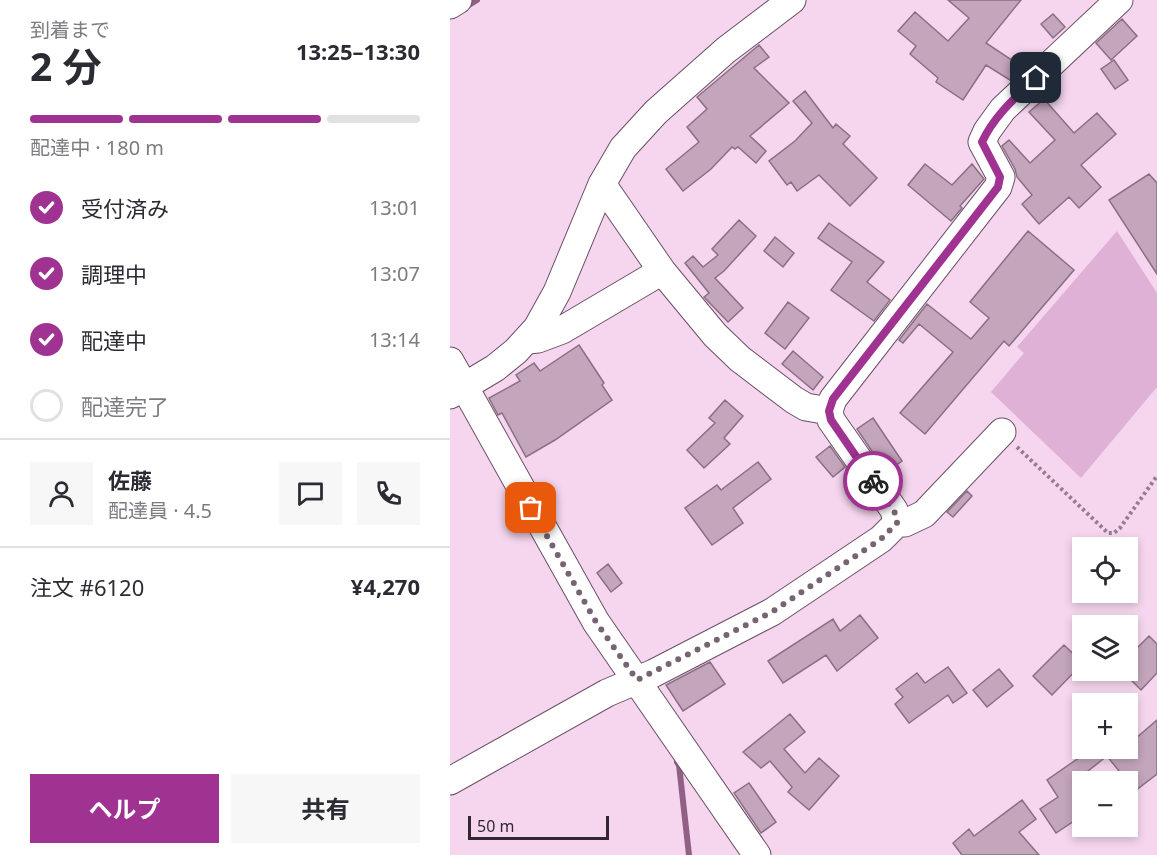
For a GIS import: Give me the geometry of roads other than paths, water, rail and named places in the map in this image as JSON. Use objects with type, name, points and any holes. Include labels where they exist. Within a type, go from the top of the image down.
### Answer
[{"type":"street","points":[[450,5],[458,0]]},
{"type":"street","points":[[457,391],[495,368],[528,340],[537,328],[557,292],[602,184],[623,148],[656,112],[726,50],[792,0]]},
{"type":"street","points":[[897,523],[894,510],[831,420],[829,411],[833,399],[998,187],[1000,177],[982,142],[987,131],[1003,110],[1119,0]]},
{"type":"street","points":[[602,184],[662,271],[715,335],[740,359],[794,400],[806,407],[829,411]]},
{"type":"street","points":[[528,340],[538,339],[562,330],[662,271]]},
{"type":"street","points":[[450,361],[457,391],[596,622],[757,855]]},
{"type":"street","points":[[450,781],[607,693],[772,612],[881,539],[897,523],[905,523],[924,514],[1002,432]]},
{"type":"waterway","points":[[464,8],[477,0]]},
{"type":"waterway","points":[[677,762],[689,855]]}]
